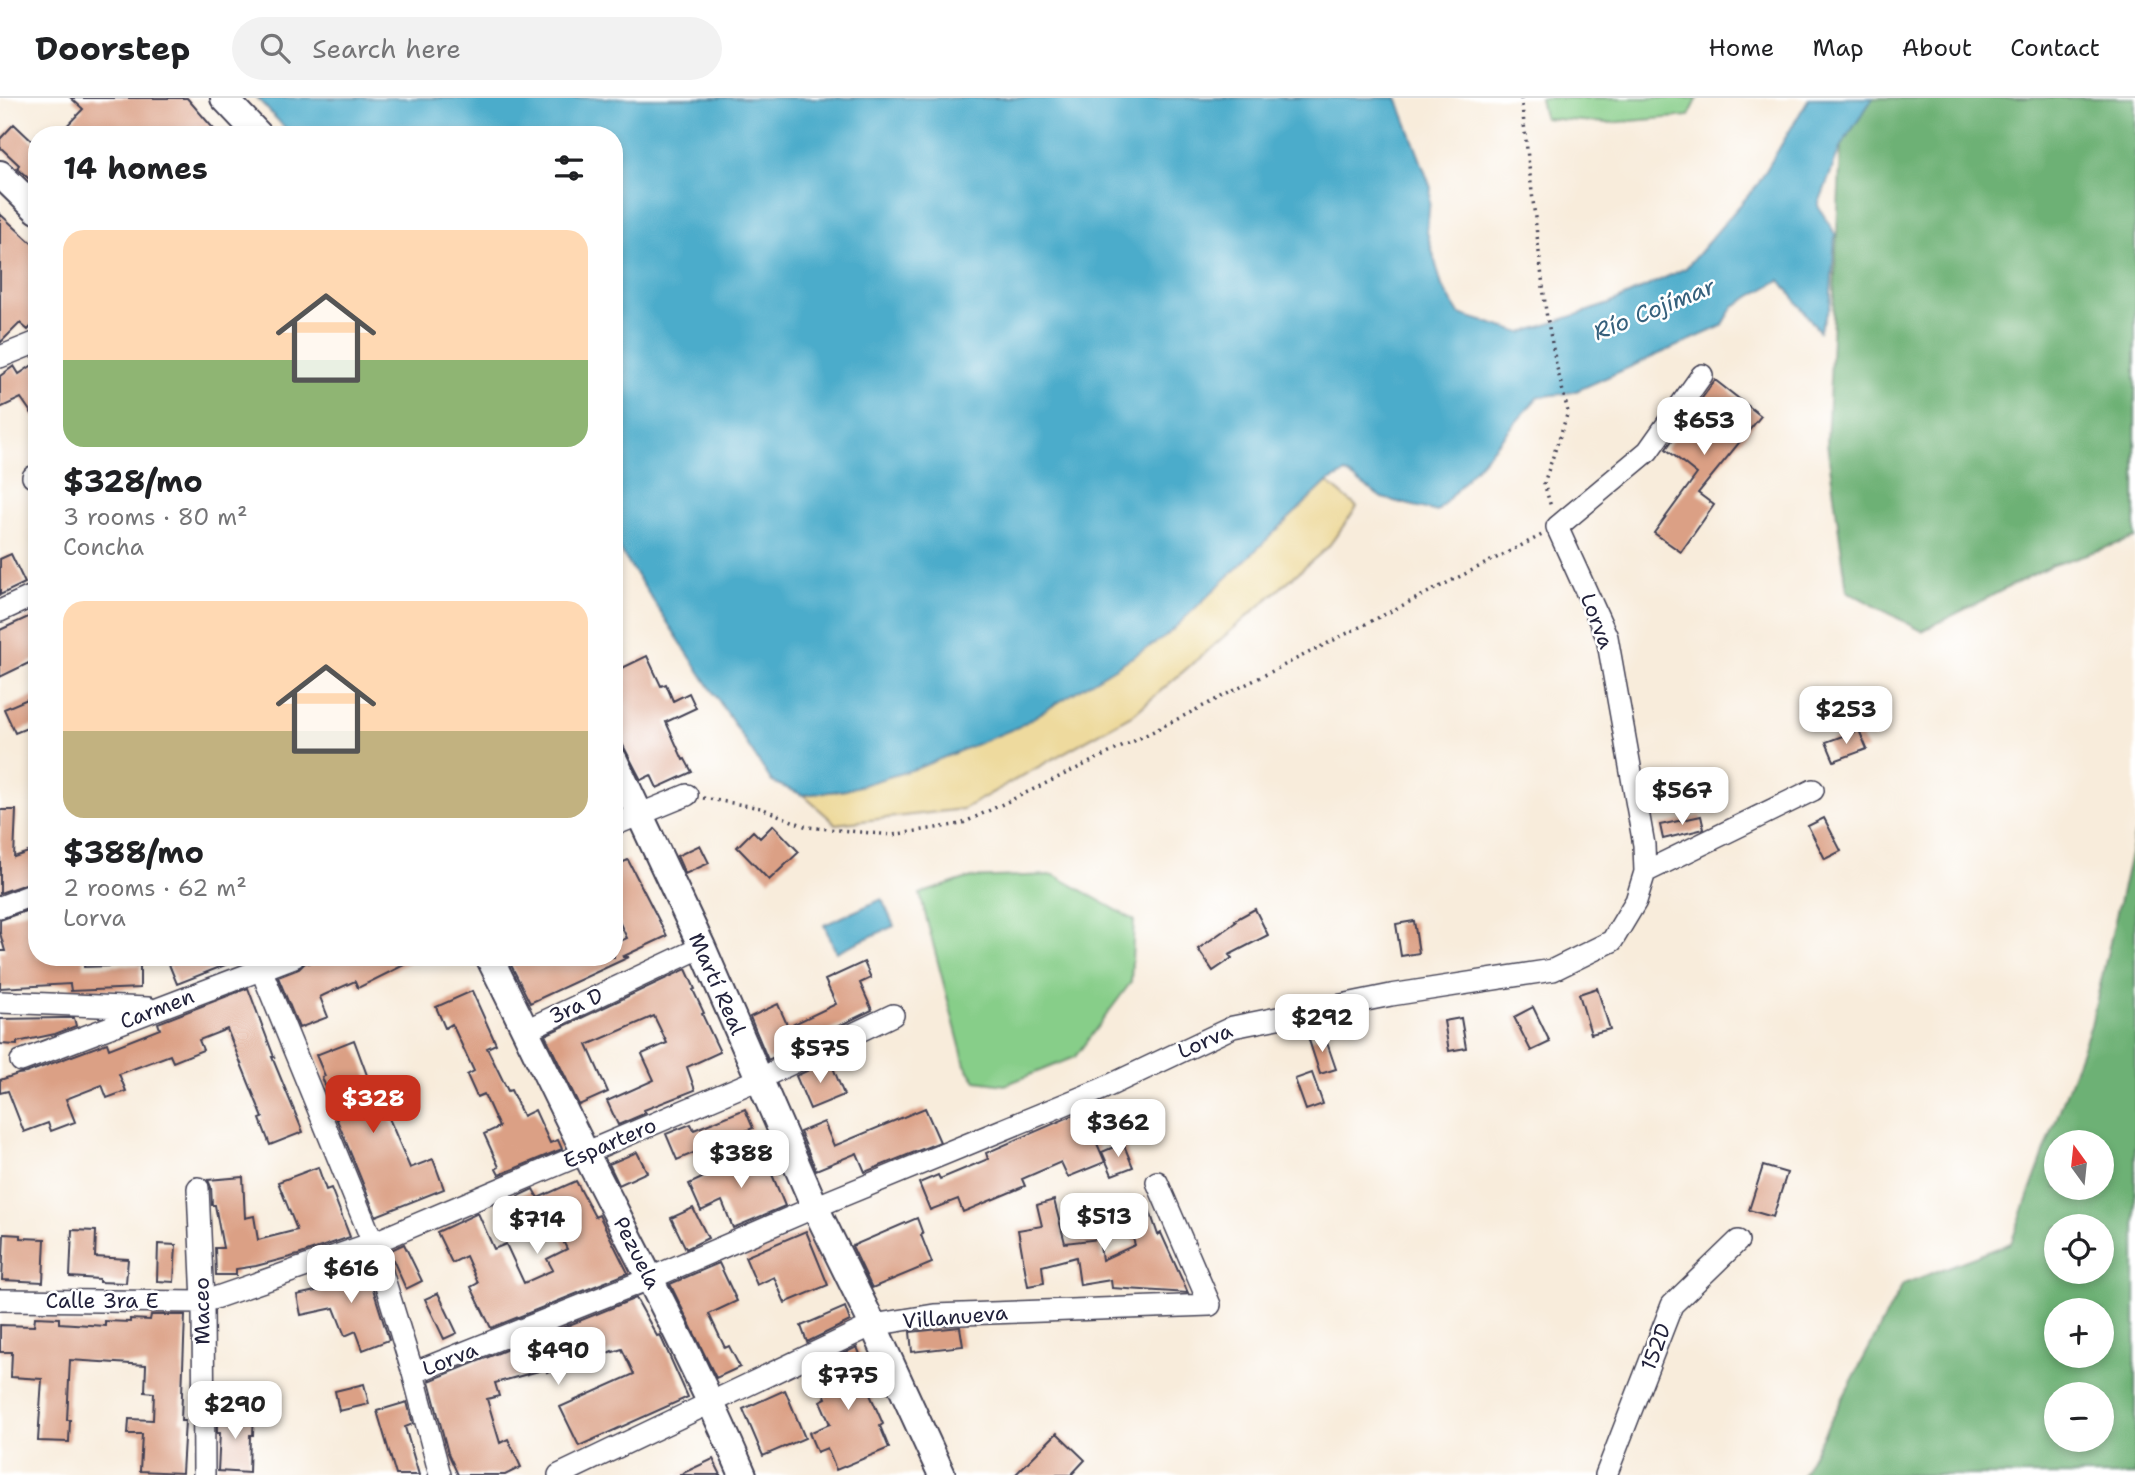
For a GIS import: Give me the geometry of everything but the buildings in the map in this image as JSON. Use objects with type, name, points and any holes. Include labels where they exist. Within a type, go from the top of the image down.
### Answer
[{"type":"main road","points":[[224,98],[250,126]]},
{"type":"main road","points":[[0,174],[28,201]]},
{"type":"main road","name":"Martí Real","points":[[623,779],[702,947],[815,1207],[942,1475]]},
{"type":"main road","name":"Pezuela","points":[[494,966],[651,1278],[712,1403],[743,1475]]},
{"type":"street","points":[[0,357],[28,346]]},
{"type":"street","points":[[1557,527],[1648,451],[1702,375]]},
{"type":"street","name":"Lorva","points":[[413,1373],[651,1278],[1102,1089],[1233,1027],[1391,995],[1553,970],[1612,941],[1636,901],[1644,872],[1644,845],[1607,637],[1557,527]]},
{"type":"street","points":[[0,611],[28,598]]},
{"type":"street","points":[[1644,872],[1813,790]]},
{"type":"street","points":[[623,821],[687,795]]},
{"type":"street","points":[[0,907],[28,896]]},
{"type":"street","name":"3ra D","points":[[526,1030],[702,947]]},
{"type":"street","name":"Carmen","points":[[21,1061],[157,1009],[254,966]]},
{"type":"street","points":[[260,966],[373,1243],[413,1373],[440,1475]]},
{"type":"street","points":[[0,1002],[157,1009]]},
{"type":"street","name":"Espartero","points":[[203,1301],[373,1243],[759,1079],[893,1015]]},
{"type":"street","name":"Villanueva","points":[[559,1475],[873,1325],[934,1315],[1210,1305],[1157,1182]]},
{"type":"street","name":"Maceo","points":[[198,1188],[203,1301],[204,1475]]},
{"type":"street","name":"152D","points":[[1606,1475],[1672,1305],[1738,1241]]},
{"type":"street","name":"Calle 3ra E","points":[[0,1300],[203,1301]]},
{"type":"path","points":[[687,795],[761,808],[807,827],[892,835],[961,824],[1132,742],[1557,527],[1544,483],[1568,412],[1546,313],[1521,98]]},
{"type":"green space","points":[[1540,98],[1698,98],[1689,116],[1607,123],[1544,118]]},
{"type":"green space","points":[[1873,98],[2135,98],[2135,538],[2050,566],[1922,631],[1847,591],[1827,443],[1841,146]]},
{"type":"green space","points":[[2135,833],[2135,1475],[1802,1475],[1903,1284],[2011,1243],[2044,1153],[2044,1200],[2114,1200],[2114,1130],[2052,1130],[2091,1025]]},
{"type":"green space","points":[[1054,875],[1134,920],[1131,982],[1075,1057],[1005,1085],[976,1081],[965,1065],[920,894],[968,878]]},
{"type":"sand","points":[[1327,482],[1357,507],[1328,547],[1135,713],[963,809],[836,824],[803,795],[846,790],[1165,637]]},
{"type":"water","name":"Río Cojímar","points":[[257,98],[1397,98],[1431,188],[1427,232],[1442,286],[1459,314],[1522,333],[1609,304],[1686,268],[1758,184],[1809,98],[1873,98],[1841,146],[1818,206],[1835,234],[1830,307],[1819,331],[1780,280],[1734,306],[1722,326],[1574,392],[1538,397],[1437,512],[1382,498],[1346,473],[1327,482],[1165,637],[1018,727],[918,768],[846,790],[803,795],[772,782],[623,555],[623,126],[283,126]]},
{"type":"water","points":[[882,899],[894,926],[836,952],[824,925]]}]
